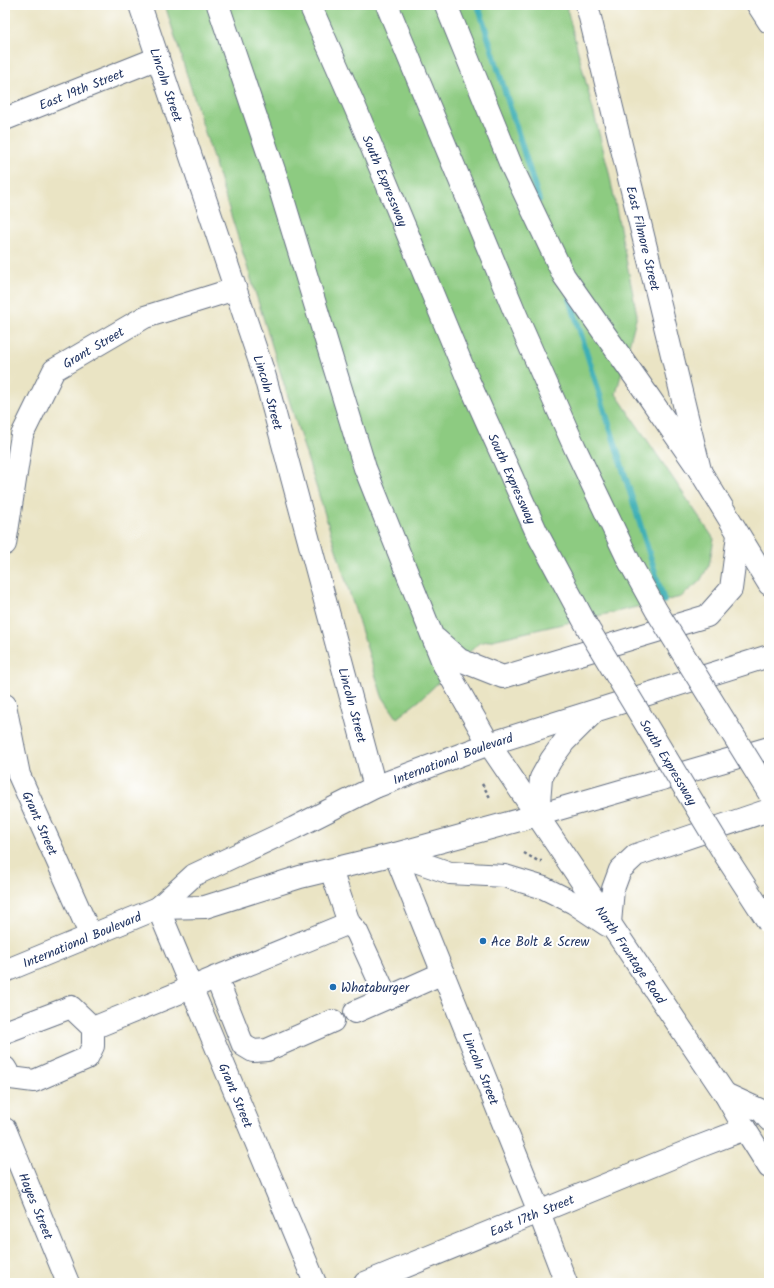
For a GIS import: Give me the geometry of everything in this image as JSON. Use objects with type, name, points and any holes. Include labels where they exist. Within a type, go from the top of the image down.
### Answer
[{"type":"main road","name":"Lincoln Street","points":[[140,5],[265,377],[375,787]]},
{"type":"main road","points":[[218,5],[276,176],[365,468],[432,635],[452,663],[503,677],[706,616],[731,589],[738,535]]},
{"type":"main road","name":"South Expressway","points":[[310,5],[355,107],[469,382],[537,534],[589,630],[724,854],[769,923]]},
{"type":"main road","points":[[387,5],[516,315],[574,448],[622,546],[656,610],[769,793]]},
{"type":"main road","points":[[446,5],[511,164],[564,276],[700,471],[769,584]]},
{"type":"main road","name":"East Filmore Street","points":[[587,5],[700,471]]},
{"type":"main road","points":[[758,5],[769,22]]},
{"type":"main road","name":"East 19th Street","points":[[5,119],[158,58]]},
{"type":"main road","name":"Grant Street","points":[[6,531],[22,435],[54,370],[145,316],[235,289]]},
{"type":"main road","name":"International Boulevard","points":[[5,971],[158,908],[194,875],[294,828],[375,787],[489,744],[769,656]]},
{"type":"main road","name":"North Frontage Road","points":[[452,663],[489,744],[725,1094],[769,1167]]},
{"type":"main road","name":"Grant Street","points":[[5,705],[19,775],[91,936]]},
{"type":"main road","points":[[538,815],[541,778],[547,766],[564,742],[595,711]]},
{"type":"main road","name":"International Boulevard","points":[[158,908],[205,907],[300,877],[396,854],[538,815],[769,748]]},
{"type":"main road","points":[[614,928],[613,889],[620,870],[636,854],[769,810]]},
{"type":"main road","name":"Lincoln Street","points":[[396,854],[566,1283]]},
{"type":"main road","points":[[396,854],[450,873],[505,876],[544,888],[574,903],[614,928]]},
{"type":"main road","points":[[331,870],[349,923],[357,932],[387,998]]},
{"type":"main road","name":"Grant Street","points":[[158,908],[315,1283]]},
{"type":"main road","points":[[93,1028],[349,923]]},
{"type":"main road","points":[[355,1012],[443,973]]},
{"type":"main road","points":[[216,977],[243,1045],[252,1051],[267,1050],[333,1021]]},
{"type":"main road","points":[[5,1032],[71,1007],[93,1028],[94,1046],[87,1058],[34,1082],[11,1078],[5,1068]]},
{"type":"main road","points":[[725,1094],[762,1112],[769,1120]]},
{"type":"main road","name":"Hayes Street","points":[[5,1129],[68,1283]]},
{"type":"main road","name":"East 17th Street","points":[[365,1283],[745,1129]]},
{"type":"path","points":[[482,784],[491,799]]},
{"type":"path","points":[[524,853],[538,861],[544,861]]},
{"type":"green space","points":[[165,5],[566,5],[609,172],[637,315],[616,394],[714,539],[709,565],[700,581],[681,597],[479,643],[420,700],[397,718],[382,696]]},
{"type":"waterway","points":[[478,5],[539,200]]},
{"type":"waterway","points":[[570,299],[664,601]]},
{"type":"place","name":"Ace Bolt & Screw","points":[[483,941]]},
{"type":"place","name":"Whataburger","points":[[333,987]]}]
